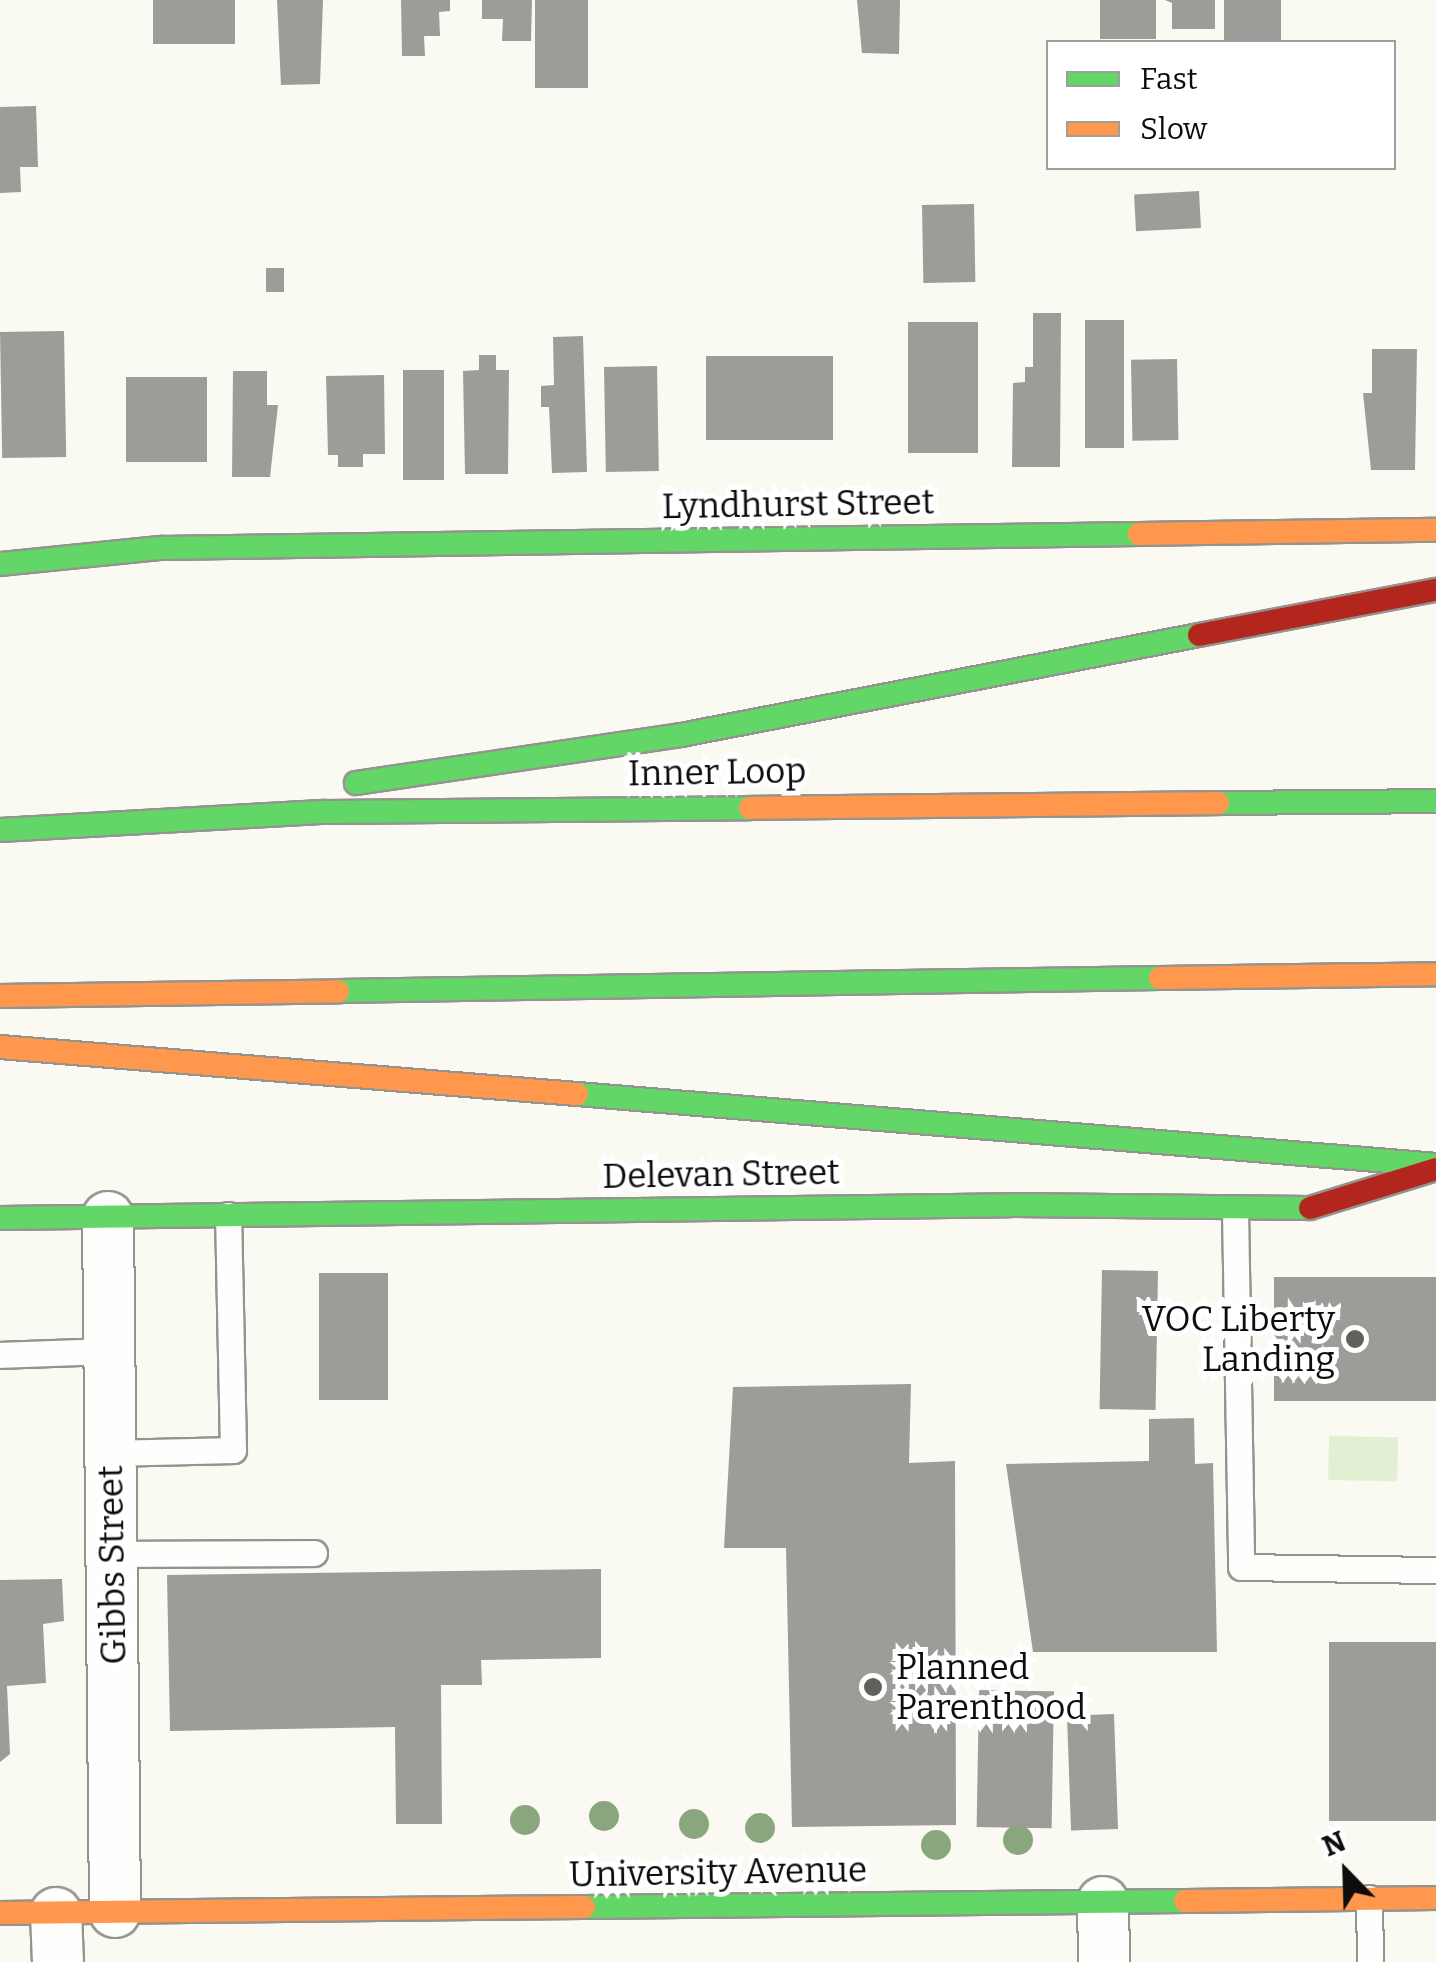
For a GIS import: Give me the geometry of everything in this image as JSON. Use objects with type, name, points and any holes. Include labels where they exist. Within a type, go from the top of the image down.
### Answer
[{"type":"main road","name":"Lyndhurst Street","points":[[0,564],[161,548],[1436,530]]},
{"type":"main road","points":[[76,822],[632,744],[1436,590]]},
{"type":"main road","points":[[820,806],[1270,777]]},
{"type":"main road","name":"Inner Loop","points":[[0,830],[76,822],[820,806],[1436,801]]},
{"type":"main road","points":[[1050,976],[1388,949]]},
{"type":"main road","points":[[0,996],[1050,976],[1436,974]]},
{"type":"main road","points":[[0,1048],[1436,1168]]},
{"type":"main road","name":"Delevan Street","points":[[0,1218],[1014,1205],[1312,1208],[1436,1168]]},
{"type":"main road","name":"University Avenue","points":[[0,1912],[1436,1898]]},
{"type":"street","name":"Gibbs Street","points":[[108,1217],[116,1912]]},
{"type":"street","points":[[1103,1902],[1104,1962]]},
{"type":"street","points":[[56,1912],[58,1962]]},
{"type":"lane","points":[[1235,1210],[1241,1566],[1436,1570]]},
{"type":"lane","points":[[110,1453],[233,1450],[228,1215]]},
{"type":"lane","points":[[0,1354],[109,1351]]},
{"type":"lane","points":[[112,1554],[314,1553]]},
{"type":"lane","points":[[1369,1898],[1370,1962]]},
{"type":"green space","points":[[1329,1436],[1398,1437],[1397,1481],[1328,1480]]},
{"type":"building","points":[[153,0],[235,0],[235,44],[153,44]]},
{"type":"building","points":[[277,0],[323,0],[320,84],[281,85]]},
{"type":"building","points":[[401,0],[450,0],[450,11],[439,12],[440,36],[424,36],[425,56],[402,56]]},
{"type":"building","points":[[482,0],[532,0],[531,41],[502,41],[503,19],[482,19]]},
{"type":"building","points":[[535,0],[588,0],[588,88],[535,88]]},
{"type":"building","points":[[857,0],[900,0],[899,54],[862,53]]},
{"type":"building","points":[[1100,0],[1156,0],[1156,39],[1100,39]]},
{"type":"building","points":[[1165,0],[1215,0],[1215,29],[1172,29],[1172,3]]},
{"type":"building","points":[[1224,0],[1281,0],[1281,40],[1224,40]]},
{"type":"building","points":[[36,106],[38,167],[20,167],[21,192],[0,193],[0,107]]},
{"type":"building","points":[[1199,191],[1201,228],[1136,231],[1134,194]]},
{"type":"building","points":[[974,204],[975,282],[923,283],[922,205]]},
{"type":"building","points":[[266,268],[284,268],[284,292],[266,292]]},
{"type":"building","points":[[1033,313],[1061,313],[1060,467],[1012,467],[1013,383],[1025,382],[1025,367],[1033,367]]},
{"type":"building","points":[[1085,320],[1124,320],[1124,448],[1085,448]]},
{"type":"building","points":[[908,322],[978,322],[978,453],[908,453]]},
{"type":"building","points":[[64,331],[66,457],[2,458],[0,332]]},
{"type":"building","points":[[583,336],[587,472],[552,473],[549,407],[541,407],[541,386],[554,385],[553,337]]},
{"type":"building","points":[[1372,349],[1417,349],[1415,470],[1371,470],[1363,393],[1372,393]]},
{"type":"building","points":[[479,355],[496,355],[496,370],[509,370],[508,474],[465,474],[463,371],[479,370]]},
{"type":"building","points":[[706,356],[833,356],[833,440],[706,440]]},
{"type":"building","points":[[1177,359],[1178,440],[1132,441],[1131,360]]},
{"type":"building","points":[[657,366],[659,471],[606,472],[604,367]]},
{"type":"building","points":[[403,370],[444,370],[444,480],[403,480]]},
{"type":"building","points":[[233,371],[267,371],[267,405],[278,405],[270,477],[232,477]]},
{"type":"building","points":[[384,375],[385,454],[363,454],[363,467],[338,467],[338,455],[328,455],[326,376]]},
{"type":"building","points":[[126,377],[207,377],[207,462],[126,462]]},
{"type":"building","points":[[1102,1270],[1158,1271],[1156,1410],[1100,1409]]},
{"type":"building","points":[[319,1273],[388,1273],[388,1400],[319,1400]]},
{"type":"building","name":"VOC Liberty Landing","points":[[1274,1277],[1436,1277],[1436,1401],[1274,1401]]},
{"type":"building","name":"Planned Parenthood","points":[[911,1384],[909,1463],[955,1461],[956,1825],[792,1827],[786,1548],[724,1548],[733,1387]]},
{"type":"building","points":[[1194,1418],[1195,1464],[1213,1463],[1217,1652],[1033,1652],[1006,1464],[1149,1461],[1149,1419]]},
{"type":"building","points":[[601,1569],[601,1658],[481,1660],[482,1685],[441,1685],[442,1824],[396,1824],[395,1727],[170,1731],[167,1575]]},
{"type":"building","points":[[62,1579],[64,1621],[43,1624],[46,1683],[7,1686],[10,1754],[0,1762],[0,1580]]},
{"type":"building","points":[[1329,1642],[1436,1642],[1436,1821],[1329,1821]]},
{"type":"building","points":[[979,1690],[1054,1691],[1052,1828],[977,1827]]},
{"type":"building","points":[[1114,1714],[1118,1829],[1071,1831],[1067,1716]]},
{"type":"traffic: fast","points":[[0,564],[161,548],[1139,534]]},
{"type":"traffic: fast","points":[[356,783],[681,735],[1199,635]]},
{"type":"traffic: fast","points":[[1218,803],[1436,801]]},
{"type":"traffic: fast","points":[[0,830],[326,812],[750,808]]},
{"type":"traffic: fast","points":[[338,991],[1160,978]]},
{"type":"traffic: fast","points":[[577,1094],[1436,1165]]},
{"type":"traffic: fast","points":[[0,1218],[1014,1205],[1310,1208]]},
{"type":"traffic: fast","points":[[584,1907],[1185,1901]]},
{"type":"traffic: slow","points":[[1139,534],[1436,530]]},
{"type":"traffic: slow","points":[[750,808],[1218,803]]},
{"type":"traffic: slow","points":[[1160,978],[1436,974]]},
{"type":"traffic: slow","points":[[0,996],[338,991]]},
{"type":"traffic: slow","points":[[0,1047],[577,1094]]},
{"type":"traffic: slow","points":[[1185,1901],[1436,1898]]},
{"type":"traffic: slow","points":[[0,1913],[584,1907]]},
{"type":"traffic: jam","points":[[1199,635],[1436,590]]},
{"type":"traffic: jam","points":[[1310,1208],[1436,1169]]},
{"type":"place","name":"VOC Liberty Landing","points":[[1355,1339]]},
{"type":"place","name":"Planned Parenthood","points":[[873,1687]]}]
